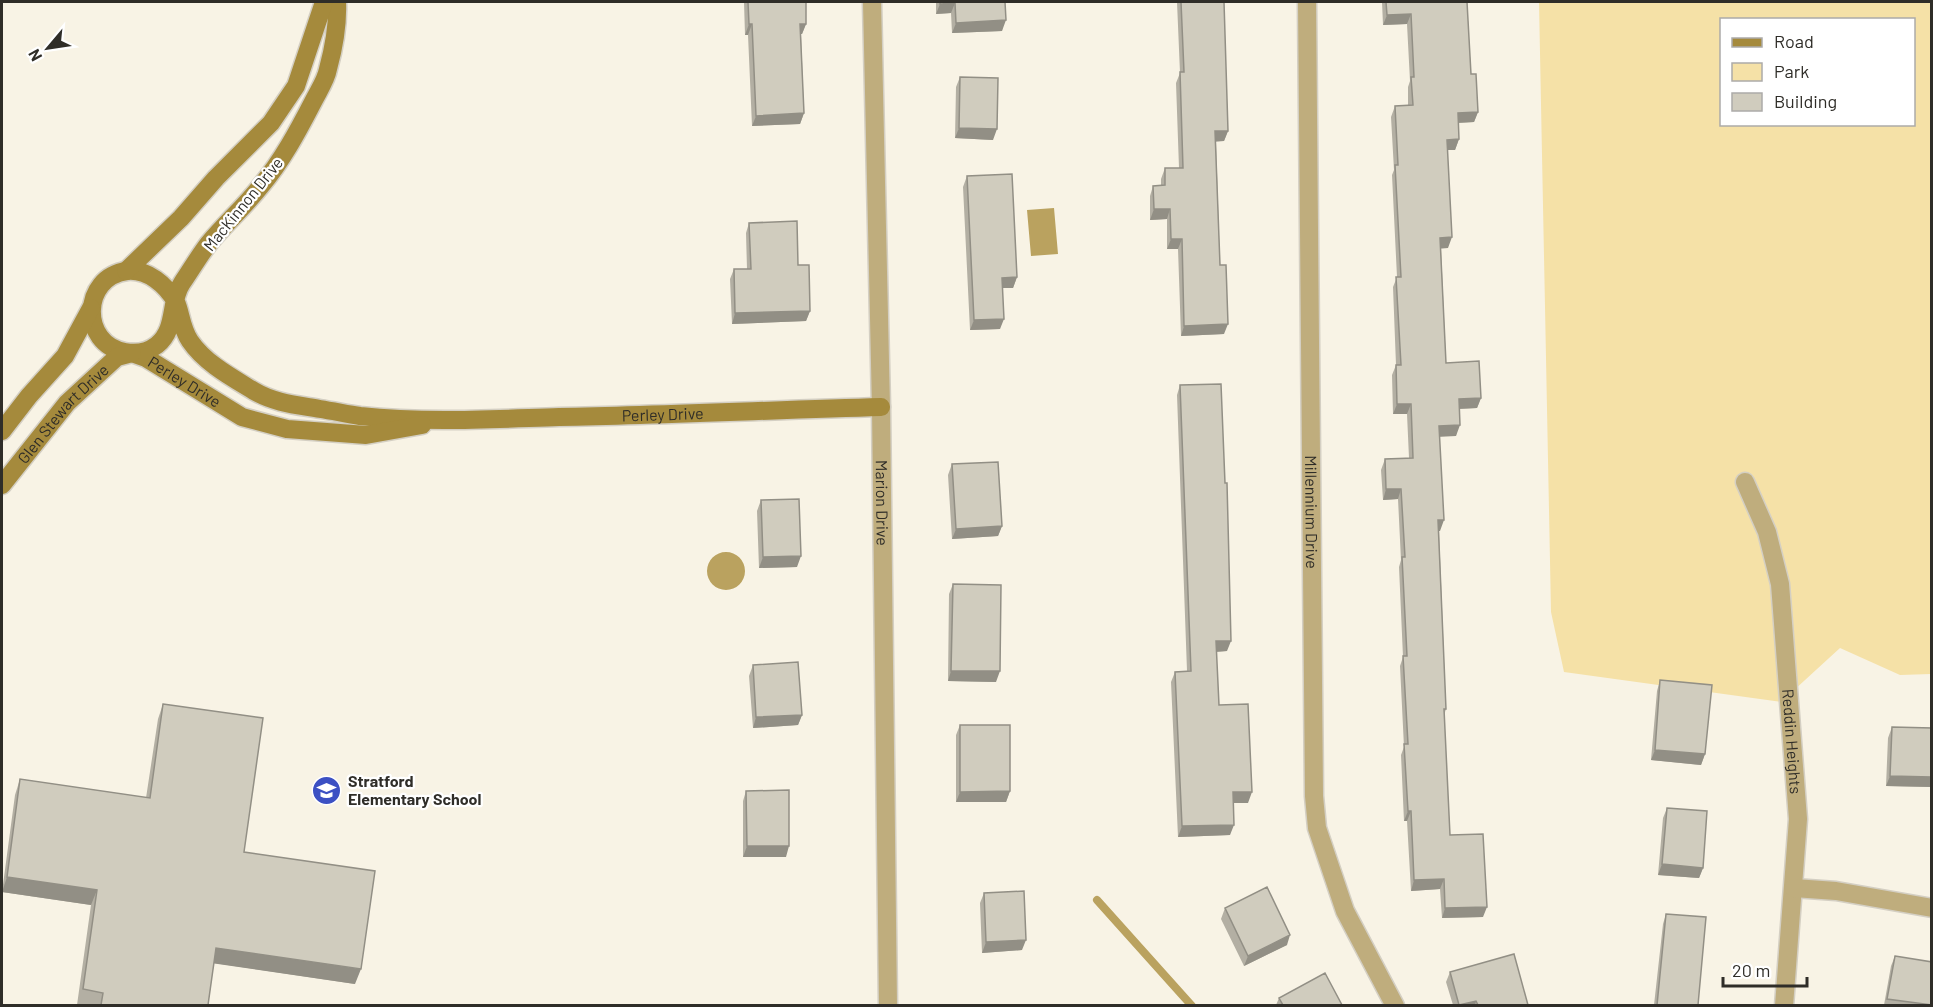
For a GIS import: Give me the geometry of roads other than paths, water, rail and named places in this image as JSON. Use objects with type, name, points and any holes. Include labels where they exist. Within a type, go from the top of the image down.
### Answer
[{"type":"street","name":"MacKinnon Drive","points":[[126,271],[182,218],[216,177],[271,123],[296,86],[324,2]]},
{"type":"street","name":"MacKinnon Drive","points":[[176,303],[178,288],[207,246],[261,186],[294,140],[328,73],[338,22],[337,2]]},
{"type":"street","name":"Marion Drive","points":[[872,2],[881,407],[888,1005]]},
{"type":"street","name":"Millennium Drive","points":[[1307,2],[1314,796],[1317,828],[1345,911],[1395,1005]]},
{"type":"street","points":[[2,431],[29,396],[65,356],[91,308],[94,295],[102,284],[126,271],[139,272],[152,276],[163,285],[176,303],[172,322],[166,335],[157,345],[146,351],[132,353],[119,351],[107,345],[97,334],[92,322],[91,308]]},
{"type":"street","name":"Perley Drive","points":[[176,303],[181,322],[190,341],[219,370],[267,399],[360,416],[446,420],[881,407]]},
{"type":"street","name":"Perley Drive","points":[[132,353],[146,358],[242,417],[287,429],[366,435],[406,430],[446,420]]},
{"type":"street","name":"Glen Stewart Drive","points":[[2,485],[67,403],[117,357],[132,353]]},
{"type":"street","name":"Reddin Heights","points":[[1745,482],[1767,532],[1780,584],[1798,819],[1784,1005]]},
{"type":"street","points":[[1794,888],[1836,891],[1932,908]]},
{"type":"waterway","points":[[1097,900],[1192,1006]]},
{"type":"place","name":"Stratford Elementary School","points":[[327,790]]}]
